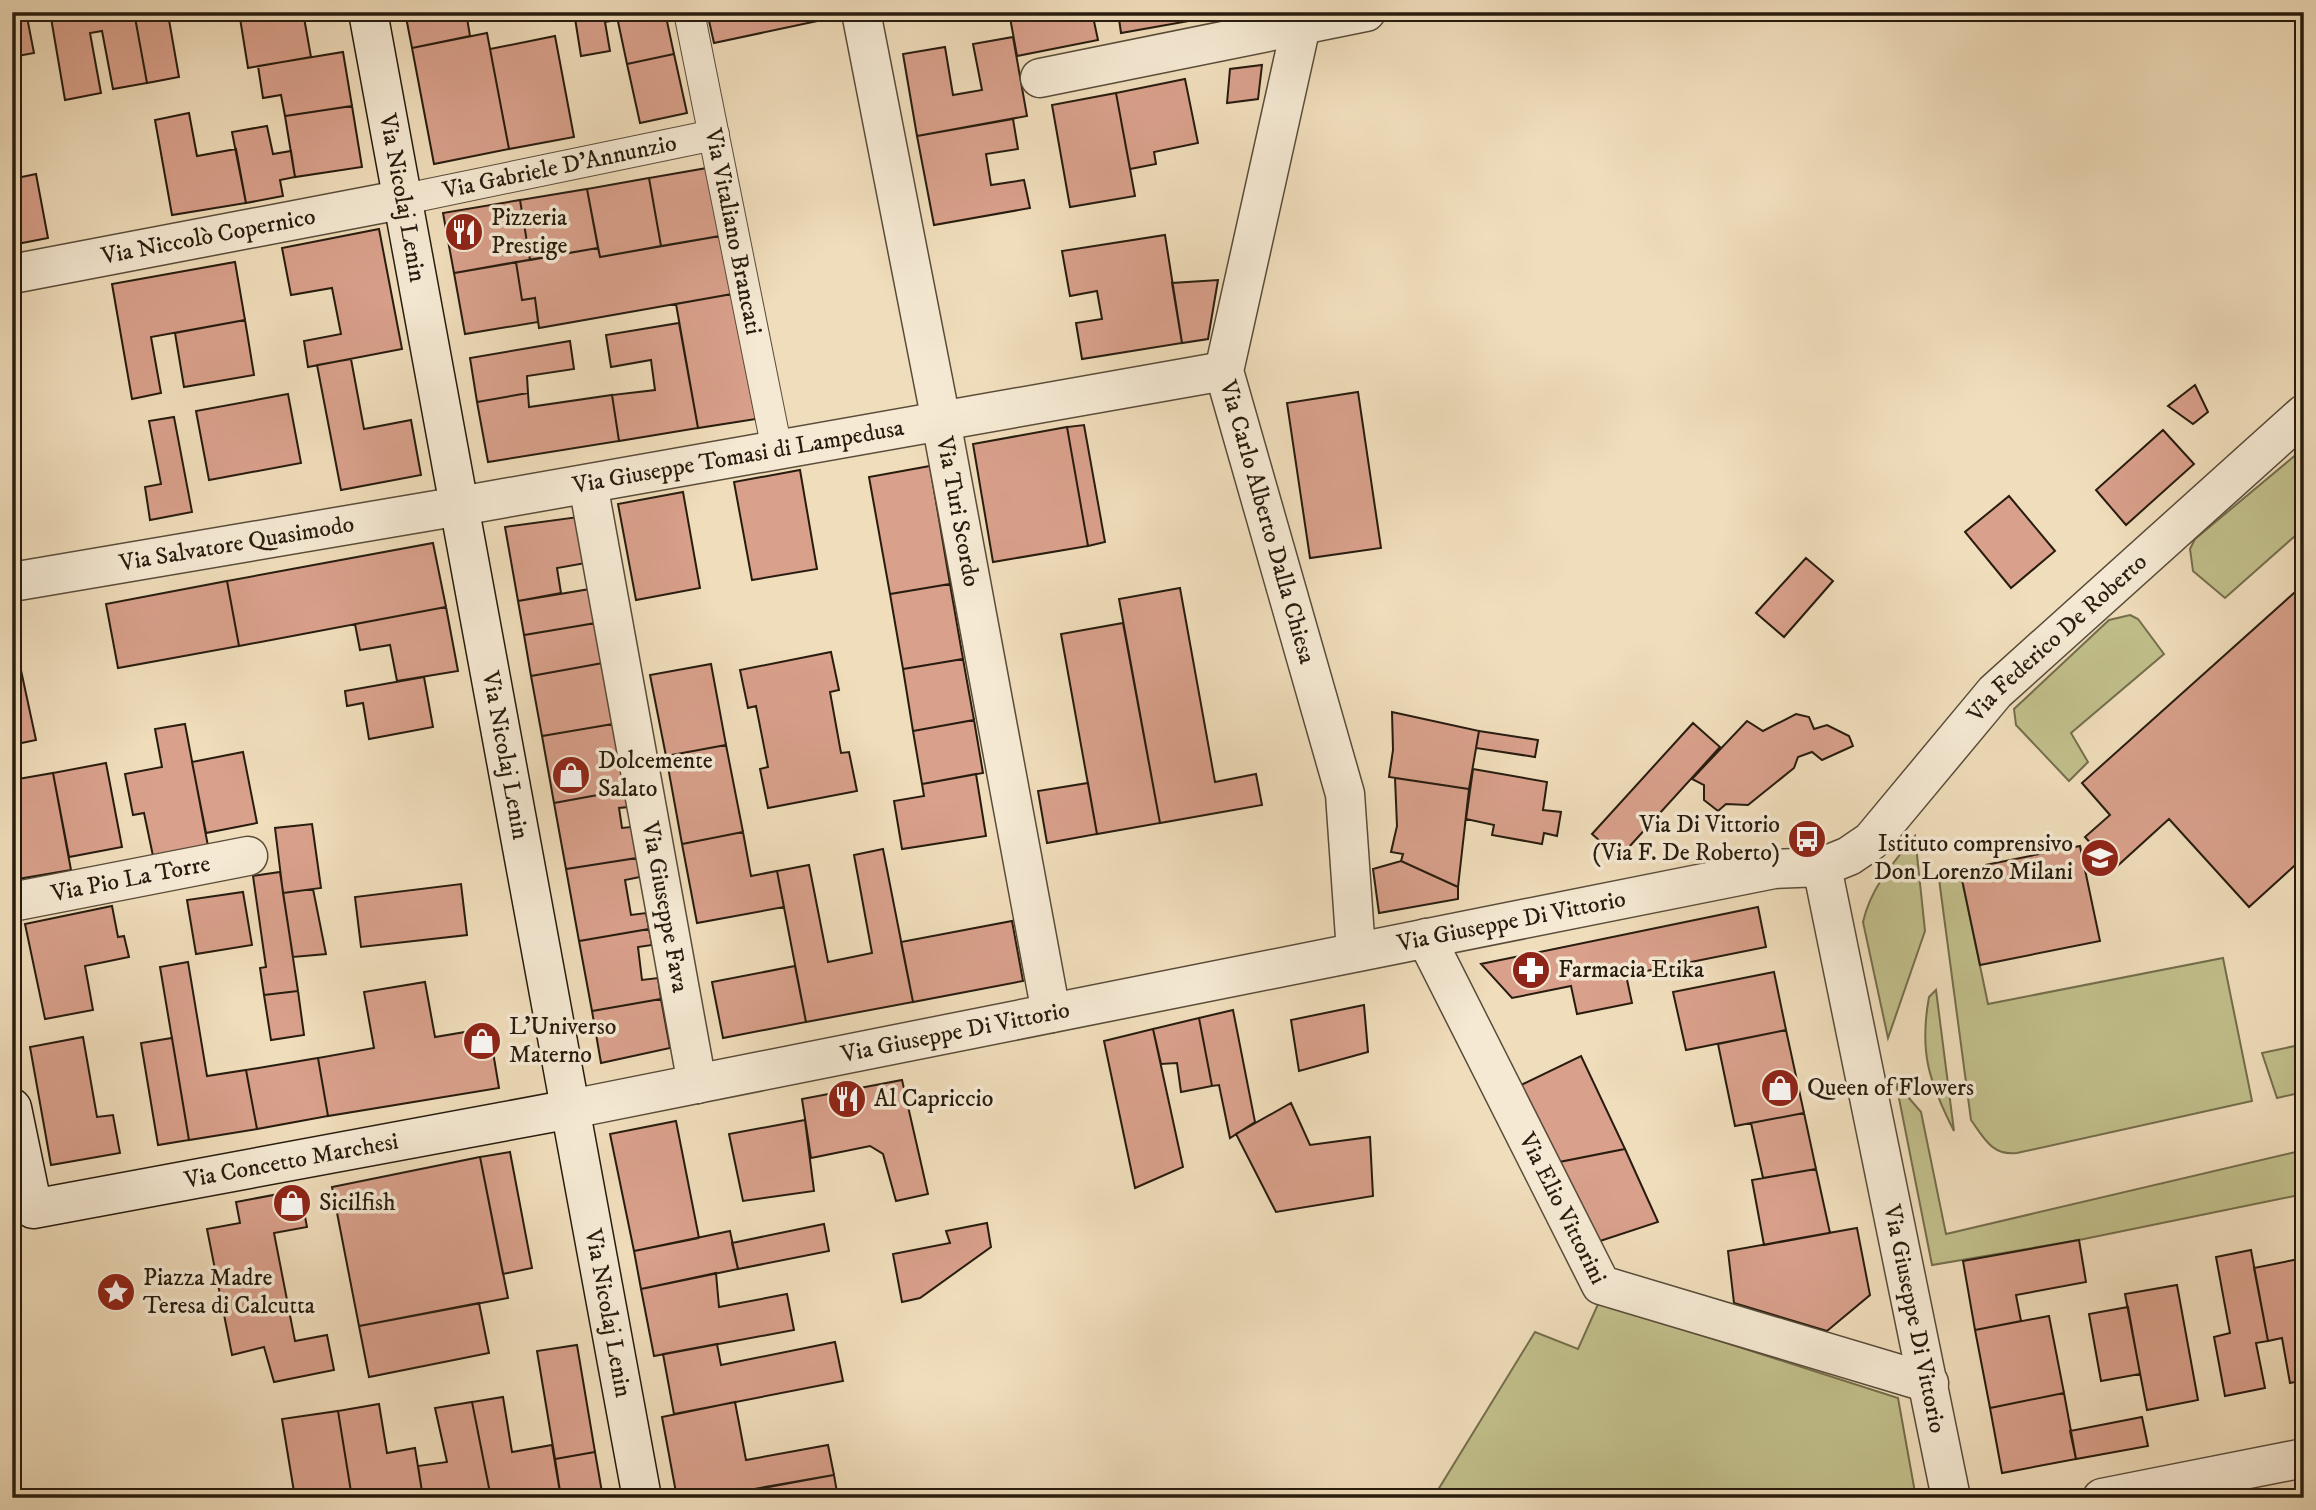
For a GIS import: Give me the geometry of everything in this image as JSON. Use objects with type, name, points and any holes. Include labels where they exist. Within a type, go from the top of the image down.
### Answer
[{"type":"street","name":"Via Nicolaj Lenin","points":[[368,12],[405,199],[642,1498]]},
{"type":"street","name":"Via Vitaliano Brancati","points":[[689,12],[777,450]]},
{"type":"street","name":"Via Turi Scordo","points":[[861,12],[941,421],[1051,1013]]},
{"type":"street","points":[[1040,78],[1302,19],[1366,12]]},
{"type":"street","name":"Via Carlo Alberto Dalla Chiesa","points":[[1302,19],[1223,371],[1345,794],[1356,952]]},
{"type":"street","name":"Via Gabriele D'Annunzio","points":[[405,199],[714,135]]},
{"type":"street","name":"Via Niccolò Copernico","points":[[12,274],[405,199]]},
{"type":"street","name":"Via Giuseppe Tomasi di Lampedusa","points":[[460,506],[1223,371]]},
{"type":"street","name":"Via Federico De Roberto","points":[[1822,867],[1871,841],[1995,692],[2304,414]]},
{"type":"street","name":"Via Giuseppe Fava","points":[[588,484],[696,1084]]},
{"type":"street","name":"Via Salvatore Quasimodo","points":[[12,582],[460,506]]},
{"type":"street","name":"Via Pio La Torre","points":[[12,902],[248,856]]},
{"type":"street","name":"Via Giuseppe Di Vittorio","points":[[571,1108],[1774,869],[1822,867],[1951,1498]]},
{"type":"street","name":"Via Elio Vittorini","points":[[1426,938],[1601,1285],[1929,1383]]},
{"type":"street","points":[[12,1108],[23,1211]]},
{"type":"street","name":"Via Concetto Marchesi","points":[[23,1211],[571,1108]]},
{"type":"street","points":[[2102,1498],[2304,1458]]},
{"type":"shaded area","points":[[2304,448],[2304,528],[2225,598],[2193,571],[2190,549],[2195,539]]},
{"type":"shaded area","points":[[2130,615],[2138,619],[2164,654],[2071,733],[2088,762],[2069,781],[2016,725],[2014,709],[2109,620]]},
{"type":"shaded area","points":[[1915,836],[1925,931],[1888,1038],[1863,922],[1877,887]]},
{"type":"shaded area","points":[[1960,870],[1988,1004],[2223,958],[2252,1101],[2017,1153],[1995,1149],[1971,1120],[1939,879]]},
{"type":"shaded area","points":[[1936,990],[1954,1131],[1932,1082],[1926,1051],[1929,997]]},
{"type":"shaded area","points":[[2304,1044],[2304,1092],[2277,1098],[2262,1053]]},
{"type":"shaded area","points":[[1896,1083],[1921,1112],[1946,1234],[2304,1150],[2304,1194],[2079,1240],[1932,1265]]},
{"type":"shaded area","points":[[1599,1302],[1898,1398],[1916,1498],[1433,1498],[1535,1332],[1578,1349]]},
{"type":"building","points":[[12,12],[26,12],[34,53],[12,57]]},
{"type":"building","points":[[50,12],[134,12],[147,83],[113,89],[102,31],[90,33],[101,93],[65,100]]},
{"type":"building","points":[[134,12],[203,12],[169,20],[179,77],[147,83]]},
{"type":"building","points":[[239,12],[303,12],[311,57],[248,68]]},
{"type":"building","points":[[405,12],[466,12],[470,36],[412,48]]},
{"type":"building","points":[[574,12],[616,12],[617,20],[605,22],[610,51],[581,56]]},
{"type":"building","points":[[616,12],[665,12],[674,54],[627,64]]},
{"type":"building","points":[[707,12],[825,12],[827,19],[714,43]]},
{"type":"building","points":[[1009,12],[1092,12],[1098,40],[1017,56]]},
{"type":"building","points":[[1118,12],[1187,12],[1189,21],[1121,33]]},
{"type":"building","points":[[487,33],[509,149],[434,164],[412,48]]},
{"type":"building","points":[[555,36],[574,137],[509,149],[490,49]]},
{"type":"building","points":[[1013,37],[1027,116],[917,136],[903,54],[945,47],[953,95],[982,90],[973,44]]},
{"type":"building","points":[[343,52],[352,106],[285,116],[281,95],[263,98],[258,66]]},
{"type":"building","points":[[674,54],[687,113],[640,123],[627,64]]},
{"type":"building","points":[[1262,65],[1258,99],[1227,103],[1230,69]]},
{"type":"building","points":[[1185,79],[1198,143],[1154,152],[1156,164],[1130,169],[1116,93]]},
{"type":"building","points":[[1116,93],[1135,196],[1070,207],[1052,105]]},
{"type":"building","points":[[352,106],[362,167],[295,177],[285,116]]},
{"type":"building","points":[[189,113],[197,156],[236,149],[246,203],[172,215],[155,120]]},
{"type":"building","points":[[1013,119],[1018,149],[986,154],[991,185],[1024,180],[1030,208],[934,225],[917,136]]},
{"type":"building","points":[[267,126],[273,154],[291,151],[295,177],[280,180],[283,196],[246,203],[232,132]]},
{"type":"building","points":[[707,168],[720,236],[661,246],[649,178]]},
{"type":"building","points":[[36,174],[48,238],[12,245],[12,179]]},
{"type":"building","points":[[649,178],[661,246],[600,257],[587,189]]},
{"type":"building","points":[[587,189],[598,248],[530,260],[520,200]]},
{"type":"building","points":[[520,200],[530,260],[454,273],[443,213]]},
{"type":"building","points":[[379,229],[402,349],[308,367],[304,341],[341,334],[332,288],[291,295],[282,248]]},
{"type":"building","points":[[1165,235],[1182,343],[1082,359],[1076,323],[1102,319],[1097,291],[1070,296],[1062,251]]},
{"type":"building","points":[[720,236],[732,294],[539,328],[535,298],[522,300],[516,262],[598,248],[600,257]]},
{"type":"building","points":[[235,262],[245,320],[151,337],[161,393],[132,399],[112,284]]},
{"type":"building","points":[[516,262],[522,300],[535,298],[538,322],[465,334],[454,273]]},
{"type":"building","points":[[1218,280],[1208,339],[1182,343],[1172,283]]},
{"type":"building","points":[[732,294],[756,419],[698,428],[676,304]]},
{"type":"building","points":[[245,320],[254,375],[184,387],[175,333]]},
{"type":"building","points":[[679,323],[698,428],[619,441],[612,395],[655,390],[651,360],[611,367],[606,335]]},
{"type":"building","points":[[570,341],[574,369],[527,376],[528,393],[477,402],[470,358]]},
{"type":"building","points":[[351,359],[364,429],[411,420],[421,475],[341,490],[317,365]]},
{"type":"building","points":[[2195,385],[2208,412],[2193,424],[2168,406]]},
{"type":"building","points":[[1358,392],[1381,548],[1310,558],[1287,403]]},
{"type":"building","points":[[528,393],[529,407],[612,395],[619,441],[488,462],[477,402]]},
{"type":"building","points":[[288,394],[301,463],[209,480],[196,411]]},
{"type":"building","points":[[174,417],[192,512],[150,520],[145,487],[161,484],[149,421]]},
{"type":"building","points":[[1084,425],[1105,542],[1088,546],[1067,427]]},
{"type":"building","points":[[1067,427],[1088,546],[993,562],[973,444]]},
{"type":"building","points":[[2163,430],[2194,464],[2126,525],[2096,490]]},
{"type":"building","points":[[930,466],[950,584],[890,594],[869,477]]},
{"type":"building","points":[[800,470],[817,569],[752,580],[734,482]]},
{"type":"building","points":[[683,492],[700,588],[636,600],[618,504]]},
{"type":"building","points":[[2009,496],[2055,551],[2011,588],[1965,532]]},
{"type":"building","points":[[578,517],[586,563],[557,568],[561,593],[518,601],[505,527]]},
{"type":"building","points":[[433,543],[446,607],[239,646],[227,581]]},
{"type":"building","points":[[1806,558],[1833,581],[1784,637],[1756,613]]},
{"type":"building","points":[[227,581],[239,646],[118,668],[106,604]]},
{"type":"building","points":[[950,584],[963,659],[903,669],[890,594]]},
{"type":"building","points":[[2304,584],[2304,857],[2249,907],[2169,819],[2114,869],[2085,837],[2110,815],[2082,783]]},
{"type":"building","points":[[1180,588],[1215,782],[1256,774],[1262,805],[1160,823],[1119,599]]},
{"type":"building","points":[[590,589],[596,623],[524,635],[518,601]]},
{"type":"building","points":[[446,607],[458,671],[397,681],[390,645],[360,650],[355,624]]},
{"type":"building","points":[[596,623],[603,663],[531,676],[524,635]]},
{"type":"building","points":[[1123,623],[1160,823],[1097,834],[1061,634]]},
{"type":"building","points":[[12,647],[16,647],[36,740],[12,745]]},
{"type":"building","points":[[831,652],[839,690],[830,692],[841,753],[849,752],[857,791],[768,808],[760,769],[768,767],[756,706],[748,708],[740,670]]},
{"type":"building","points":[[963,659],[974,720],[913,731],[903,669]]},
{"type":"building","points":[[603,663],[613,724],[542,736],[531,676]]},
{"type":"building","points":[[711,664],[726,745],[666,756],[650,675]]},
{"type":"building","points":[[424,677],[433,727],[369,739],[363,703],[347,706],[345,691]]},
{"type":"building","points":[[1392,712],[1479,731],[1469,789],[1389,777],[1393,750]]},
{"type":"building","points":[[1796,714],[1809,717],[1814,729],[1827,725],[1849,736],[1853,746],[1822,760],[1812,752],[1798,757],[1794,768],[1748,805],[1726,804],[1718,811],[1704,800],[1704,785],[1692,779],[1747,721],[1763,731]]},
{"type":"building","points":[[974,720],[983,773],[922,784],[913,731]]},
{"type":"building","points":[[1693,723],[1720,747],[1619,858],[1592,834]]},
{"type":"building","points":[[185,724],[208,846],[153,856],[144,813],[133,815],[125,774],[162,767],[155,729]]},
{"type":"building","points":[[613,724],[625,790],[554,803],[542,736]]},
{"type":"building","points":[[1479,731],[1538,740],[1535,757],[1476,748]]},
{"type":"building","points":[[726,745],[743,832],[682,844],[666,756]]},
{"type":"building","points":[[243,752],[257,823],[206,833],[192,762]]},
{"type":"building","points":[[106,763],[122,847],[69,857],[53,773]]},
{"type":"building","points":[[1473,769],[1547,782],[1543,810],[1561,812],[1557,836],[1544,833],[1542,844],[1492,835],[1494,825],[1466,819]]},
{"type":"building","points":[[53,773],[71,870],[12,880],[12,780]]},
{"type":"building","points":[[976,774],[986,836],[902,849],[894,801],[924,796],[922,784]]},
{"type":"building","points":[[1395,778],[1469,789],[1458,887],[1401,861],[1403,854],[1391,852],[1397,826]]},
{"type":"building","points":[[1088,783],[1097,834],[1047,843],[1038,791]]},
{"type":"building","points":[[625,790],[628,807],[619,808],[622,828],[631,827],[637,858],[566,869],[554,803]]},
{"type":"building","points":[[312,824],[321,888],[283,893],[275,828]]},
{"type":"building","points":[[743,832],[751,876],[777,871],[784,907],[697,923],[682,844]]},
{"type":"building","points":[[2080,846],[2100,941],[1980,965],[1960,870]]},
{"type":"building","points":[[883,849],[913,1002],[806,1022],[777,871],[809,865],[828,962],[872,953],[854,855]]},
{"type":"building","points":[[637,858],[640,877],[625,880],[631,915],[646,913],[649,929],[579,941],[566,869]]},
{"type":"building","points":[[1401,861],[1458,887],[1458,899],[1379,913],[1373,869]]},
{"type":"building","points":[[280,872],[298,991],[264,995],[260,968],[266,967],[253,876]]},
{"type":"building","points":[[461,884],[467,935],[361,947],[355,897]]},
{"type":"building","points":[[313,889],[326,954],[293,957],[283,893]]},
{"type":"building","points":[[243,892],[252,945],[196,954],[187,900]]},
{"type":"building","points":[[112,906],[118,937],[124,936],[129,957],[85,966],[93,1010],[45,1019],[25,924]]},
{"type":"building","points":[[1758,907],[1766,947],[1626,975],[1632,1003],[1577,1014],[1571,986],[1512,998],[1481,964]]},
{"type":"building","points":[[1012,921],[1023,981],[913,1002],[901,942]]},
{"type":"building","points":[[649,929],[652,945],[638,947],[642,980],[658,978],[661,999],[592,1011],[579,941]]},
{"type":"building","points":[[188,962],[207,1076],[246,1070],[257,1129],[189,1140],[160,967]]},
{"type":"building","points":[[795,966],[806,1022],[723,1038],[712,982]]},
{"type":"building","points":[[1774,972],[1786,1030],[1686,1050],[1673,992]]},
{"type":"building","points":[[425,982],[435,1037],[489,1028],[499,1088],[328,1116],[318,1058],[374,1048],[364,992]]},
{"type":"building","points":[[298,991],[304,1035],[271,1040],[264,995]]},
{"type":"building","points":[[661,999],[670,1048],[601,1063],[592,1011]]},
{"type":"building","points":[[1364,1005],[1368,1052],[1299,1071],[1291,1020]]},
{"type":"building","points":[[1233,1010],[1255,1122],[1230,1138],[1219,1085],[1212,1086],[1199,1018]]},
{"type":"building","points":[[1199,1018],[1212,1086],[1181,1092],[1177,1063],[1161,1064],[1153,1029]]},
{"type":"building","points":[[1153,1029],[1183,1167],[1135,1188],[1104,1041]]},
{"type":"building","points":[[1786,1030],[1804,1113],[1735,1126],[1718,1044]]},
{"type":"building","points":[[83,1037],[97,1117],[113,1115],[120,1153],[51,1165],[30,1047]]},
{"type":"building","points":[[172,1038],[189,1140],[158,1145],[141,1043]]},
{"type":"building","points":[[1581,1056],[1625,1149],[1559,1162],[1521,1085]]},
{"type":"building","points":[[318,1058],[328,1116],[257,1129],[246,1070]]},
{"type":"building","points":[[902,1080],[928,1194],[896,1201],[883,1154],[870,1146],[811,1158],[802,1099]]},
{"type":"building","points":[[1291,1103],[1310,1145],[1370,1137],[1373,1196],[1276,1212],[1236,1134]]},
{"type":"building","points":[[1804,1113],[1816,1169],[1763,1178],[1751,1123]]},
{"type":"building","points":[[805,1120],[814,1191],[743,1201],[729,1134]]},
{"type":"building","points":[[676,1121],[699,1238],[634,1251],[610,1134]]},
{"type":"building","points":[[1625,1149],[1658,1222],[1600,1241],[1559,1162]]},
{"type":"building","points":[[510,1152],[532,1268],[503,1274],[480,1157]]},
{"type":"building","points":[[480,1157],[508,1298],[359,1326],[332,1187]]},
{"type":"building","points":[[1816,1169],[1830,1233],[1764,1245],[1752,1180]]},
{"type":"building","points":[[300,1190],[307,1227],[274,1233],[295,1341],[327,1335],[334,1370],[274,1382],[264,1347],[232,1355],[207,1229],[240,1223],[236,1202]]},
{"type":"building","points":[[987,1223],[991,1247],[920,1298],[902,1302],[893,1254],[950,1243],[946,1231]]},
{"type":"building","points":[[824,1224],[829,1251],[738,1269],[732,1243]]},
{"type":"building","points":[[1857,1228],[1870,1295],[1827,1331],[1734,1303],[1728,1251]]},
{"type":"building","points":[[730,1231],[738,1269],[641,1289],[634,1251]]},
{"type":"building","points":[[2079,1240],[2086,1282],[2016,1295],[2021,1321],[1975,1330],[1963,1261]]},
{"type":"building","points":[[2251,1250],[2268,1341],[2256,1343],[2265,1388],[2225,1396],[2214,1337],[2230,1333],[2216,1257]]},
{"type":"building","points":[[2304,1258],[2304,1380],[2290,1383],[2282,1338],[2268,1341],[2254,1268]]},
{"type":"building","points":[[716,1273],[719,1307],[787,1294],[794,1330],[654,1356],[641,1289]]},
{"type":"building","points":[[2177,1285],[2198,1400],[2147,1410],[2125,1294]]},
{"type":"building","points":[[479,1303],[489,1353],[369,1377],[359,1326]]},
{"type":"building","points":[[2128,1307],[2140,1374],[2101,1381],[2089,1314]]},
{"type":"building","points":[[2049,1316],[2064,1393],[1990,1408],[1975,1330]]},
{"type":"building","points":[[835,1342],[843,1381],[674,1414],[663,1354],[717,1344],[721,1365]]},
{"type":"building","points":[[577,1345],[595,1452],[555,1459],[537,1351]]},
{"type":"building","points":[[2064,1393],[2076,1459],[2002,1473],[1990,1408]]},
{"type":"building","points":[[503,1397],[512,1452],[552,1445],[561,1498],[491,1498],[472,1402]]},
{"type":"building","points":[[472,1402],[491,1498],[423,1498],[418,1466],[447,1462],[435,1408]]},
{"type":"building","points":[[735,1402],[746,1460],[828,1445],[834,1475],[710,1498],[677,1498],[662,1417]]},
{"type":"building","points":[[379,1404],[387,1453],[415,1448],[423,1498],[352,1498],[338,1411]]},
{"type":"building","points":[[338,1411],[352,1498],[295,1498],[282,1419]]},
{"type":"building","points":[[2142,1417],[2148,1446],[2076,1459],[2070,1431]]},
{"type":"building","points":[[595,1452],[603,1498],[561,1498],[555,1459]]},
{"type":"building","points":[[834,1475],[838,1498],[755,1498],[754,1489]]},
{"type":"place","name":"Pizzeria Prestige","points":[[464,232]]},
{"type":"place","name":"Dolcemente Salato","points":[[571,775]]},
{"type":"place","name":"Via Di Vittorio (Via F. De Roberto)","points":[[1807,839]]},
{"type":"place","name":"Istituto comprensivo Don Lorenzo Milani","points":[[2100,858]]},
{"type":"place","name":"Farmacia Etika","points":[[1531,970]]},
{"type":"place","name":"L'Universo Materno","points":[[482,1041]]},
{"type":"place","name":"Queen of Flowers","points":[[1780,1088]]},
{"type":"place","name":"Al Capriccio","points":[[847,1099]]},
{"type":"place","name":"Sicilfish","points":[[292,1203]]},
{"type":"place","name":"Piazza Madre Teresa di Calcutta","points":[[116,1292]]}]
